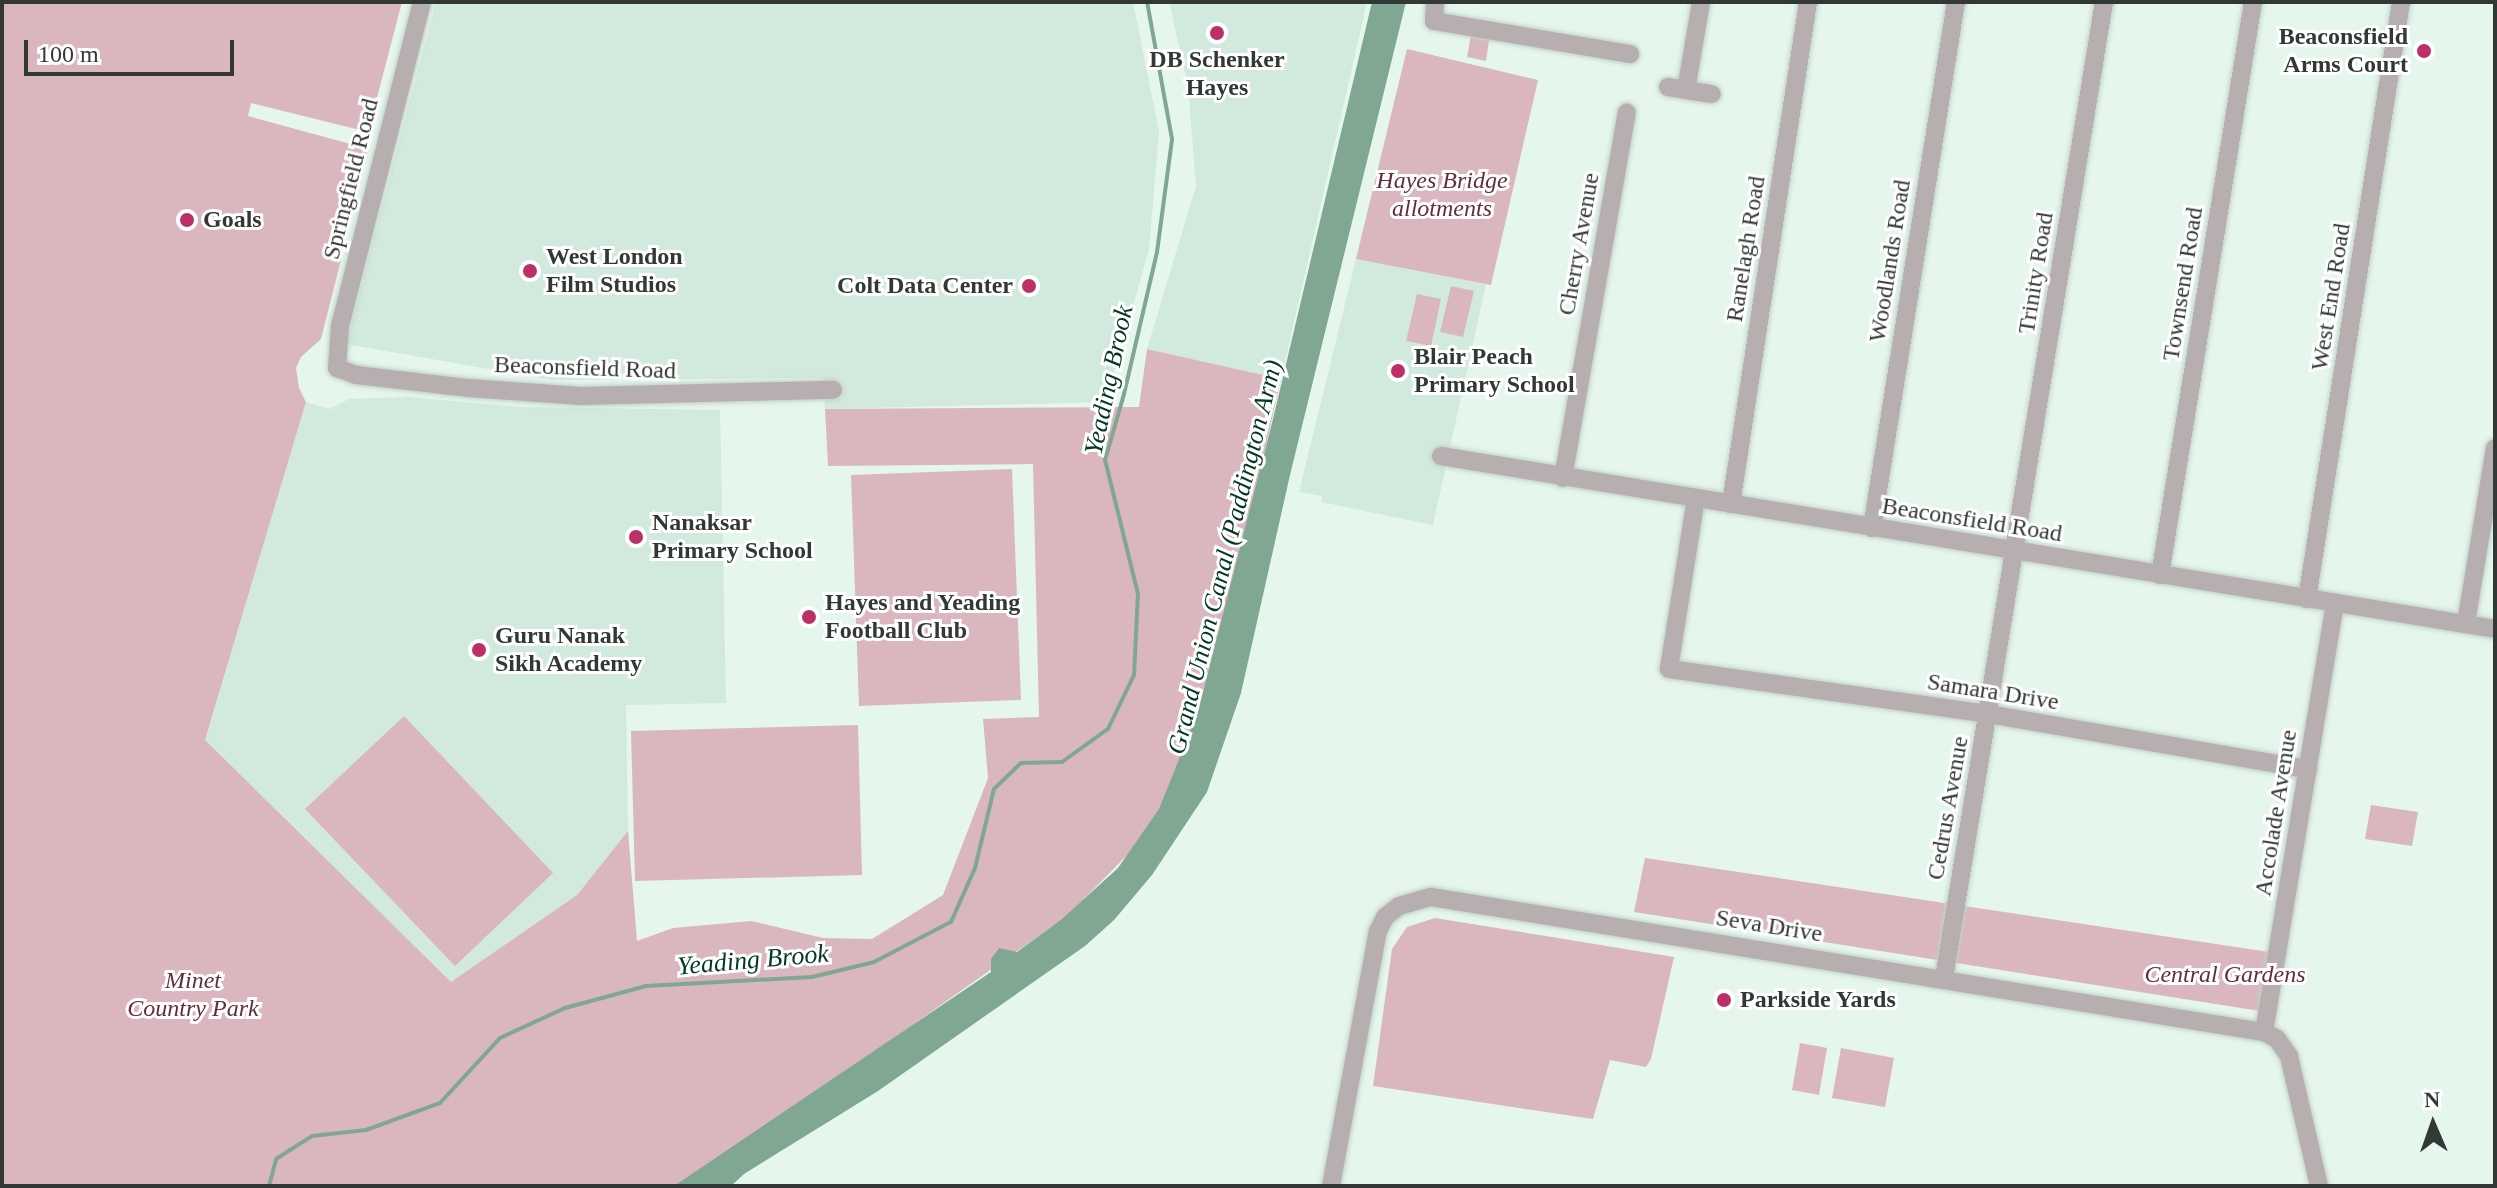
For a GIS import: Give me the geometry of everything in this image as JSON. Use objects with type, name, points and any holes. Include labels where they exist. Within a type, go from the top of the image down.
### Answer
[{"type":"street","name":"Springfield Road","points":[[337,368],[340,325],[422,2]]},
{"type":"street","points":[[1701,2],[1677,88],[1712,94]]},
{"type":"street","name":"Ranelagh Road","points":[[1731,504],[1808,2]]},
{"type":"street","name":"Woodlands Road","points":[[1872,528],[1956,2]]},
{"type":"street","name":"Trinity Road","points":[[2015,551],[2104,2]]},
{"type":"street","name":"Townsend Road","points":[[2160,575],[2253,2]]},
{"type":"street","name":"West End Road","points":[[2307,599],[2401,2]]},
{"type":"street","points":[[1434,12],[1630,54]]},
{"type":"street","name":"Cherry Avenue","points":[[1563,478],[1627,113]]},
{"type":"street","name":"Beaconsfield Road","points":[[337,368],[356,375],[469,388],[581,396],[833,390]]},
{"type":"street","points":[[2466,623],[2495,448]]},
{"type":"street","name":"Beaconsfield Road","points":[[1441,456],[2495,629]]},
{"type":"street","name":"Samara Drive","points":[[1696,498],[1669,669],[1988,714],[2308,769]]},
{"type":"street","name":"Cedrus Avenue","points":[[1944,978],[2015,551]]},
{"type":"street","name":"Accolade Avenue","points":[[2264,1032],[2302,847],[2308,769],[2335,603]]},
{"type":"street","name":"Seva Drive","points":[[1331,1186],[1378,931],[1385,917],[1417,900],[1449,897],[2264,1032]]},
{"type":"street","points":[[2264,1032],[2277,1039],[2289,1056],[2320,1183]]},
{"type":"shaded area","points":[[436,2],[1133,2],[1159,132],[1149,250],[1105,402],[825,409],[823,378],[552,380],[346,344]]},
{"type":"shaded area","points":[[1169,2],[1367,2],[1281,379],[1147,349],[1196,186],[1188,86]]},
{"type":"shaded area","points":[[1372,2],[1406,2],[1290,475],[1241,693],[1207,792],[1152,875],[1114,920],[1085,946],[878,1091],[744,1174],[731,1186],[674,1186],[991,972],[991,959],[999,948],[1017,952],[1062,919],[1118,868],[1159,809],[1198,712],[1273,419]]},
{"type":"shaded area","name":"Blair Peach Primary School","points":[[1356,259],[1486,284],[1433,525],[1321,502],[1322,496],[1299,492]]},
{"type":"shaded area","name":"Guru Nanak Sikh Academy","points":[[408,397],[519,407],[720,410],[726,703],[626,705],[628,831],[577,895],[451,983],[205,741],[306,402],[329,409],[349,399]]},
{"type":"green space","name":"Minet Country Park","points":[[2,2],[402,2],[368,132],[251,103],[248,116],[369,149],[321,339],[301,357],[296,368],[299,388],[306,402],[205,740],[451,982],[577,895],[628,831],[637,941],[673,928],[751,921],[823,938],[872,939],[943,895],[988,778],[983,719],[1039,717],[1033,464],[828,466],[825,409],[1139,407],[1147,349],[1281,379],[1208,701],[1151,831],[1067,916],[684,1186],[2,1186]]},
{"type":"green space","points":[[1472,30],[1490,34],[1486,61],[1467,57]]},
{"type":"green space","name":"Hayes Bridge allotments","points":[[1407,49],[1538,80],[1491,285],[1356,259]]},
{"type":"green space","points":[[1451,286],[1474,291],[1463,337],[1440,332]]},
{"type":"green space","points":[[1417,294],[1441,299],[1431,346],[1406,341]]},
{"type":"green space","points":[[1012,469],[1021,700],[859,706],[851,475]]},
{"type":"green space","points":[[404,716],[553,873],[455,966],[305,809]]},
{"type":"green space","points":[[858,725],[862,875],[635,881],[631,731]]},
{"type":"green space","points":[[2371,805],[2418,812],[2412,846],[2365,839]]},
{"type":"green space","name":"Central Gardens","points":[[1645,858],[2269,952],[2260,1011],[1634,912]]},
{"type":"green space","points":[[1435,918],[1674,957],[1651,1059],[1646,1067],[1610,1060],[1593,1119],[1373,1086],[1392,949],[1407,927]]},
{"type":"green space","points":[[1800,1043],[1827,1048],[1819,1095],[1792,1090]]},
{"type":"green space","points":[[1841,1048],[1894,1058],[1885,1107],[1832,1098]]},
{"type":"waterway","name":"Yeading Brook","points":[[269,1186],[276,1159],[312,1136],[366,1130],[440,1103],[500,1038],[565,1008],[646,986],[812,977],[874,962],[951,922],[975,868],[994,789],[1021,763],[1062,762],[1108,729],[1134,675],[1138,594],[1105,460],[1124,394],[1157,252],[1172,139],[1147,2]]},
{"type":"place","name":"DB Schenker Hayes","points":[[1217,33]]},
{"type":"place","name":"Beaconsfield Arms Court","points":[[2424,51]]},
{"type":"place","name":"Goals","points":[[187,220]]},
{"type":"place","name":"West London Film Studios","points":[[530,271]]},
{"type":"place","name":"Colt Data Center","points":[[1029,286]]},
{"type":"place","name":"Blair Peach Primary School","points":[[1398,371]]},
{"type":"place","name":"Nanaksar Primary School","points":[[636,537]]},
{"type":"place","name":"Hayes and Yeading Football Club","points":[[809,617]]},
{"type":"place","name":"Guru Nanak Sikh Academy","points":[[479,650]]},
{"type":"place","name":"Parkside Yards","points":[[1724,1000]]},
{"type":"water label","name":"Grand Union Canal (Paddington Arm)","points":[[1225,557]]}]
